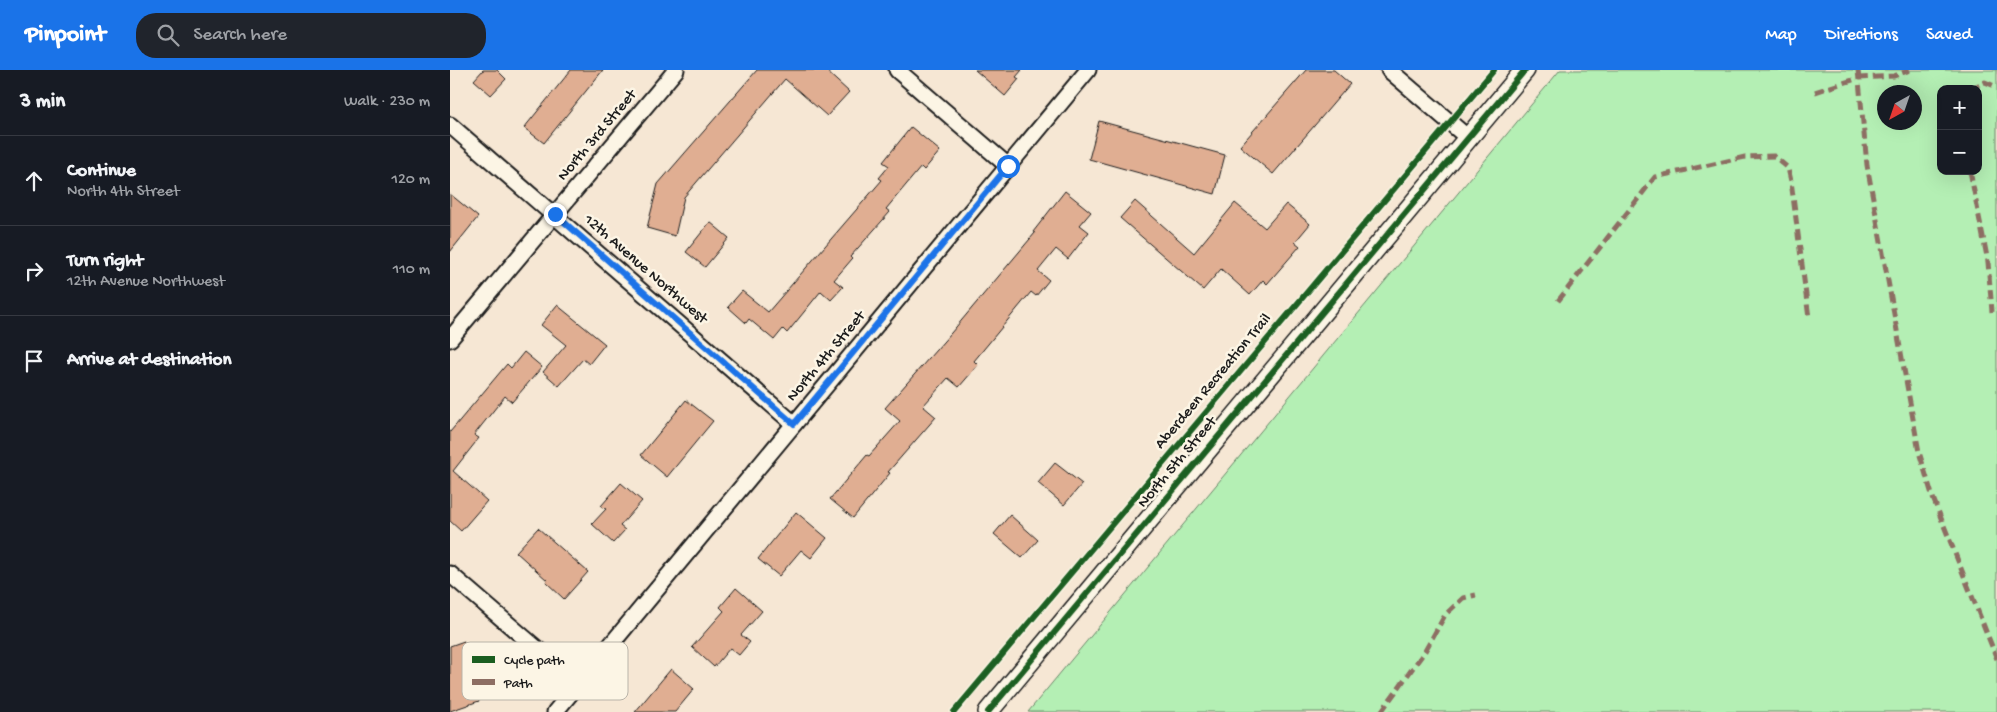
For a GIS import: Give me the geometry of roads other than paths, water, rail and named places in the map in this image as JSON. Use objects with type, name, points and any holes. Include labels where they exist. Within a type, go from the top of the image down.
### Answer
[{"type":"street","name":"North 3rd Street","points":[[450,339],[676,70]]},
{"type":"street","points":[[897,70],[1008,166]]},
{"type":"street","name":"North 4th Street","points":[[613,642],[1088,70]]},
{"type":"street","points":[[1389,70],[1468,138]]},
{"type":"street","name":"North 5th Street","points":[[988,712],[1525,70]]},
{"type":"street","name":"12th Avenue Northwest","points":[[450,124],[794,424]]},
{"type":"street","points":[[450,574],[529,642]]},
{"type":"street","name":"North 4th Street","points":[[555,712],[565,700]]}]
